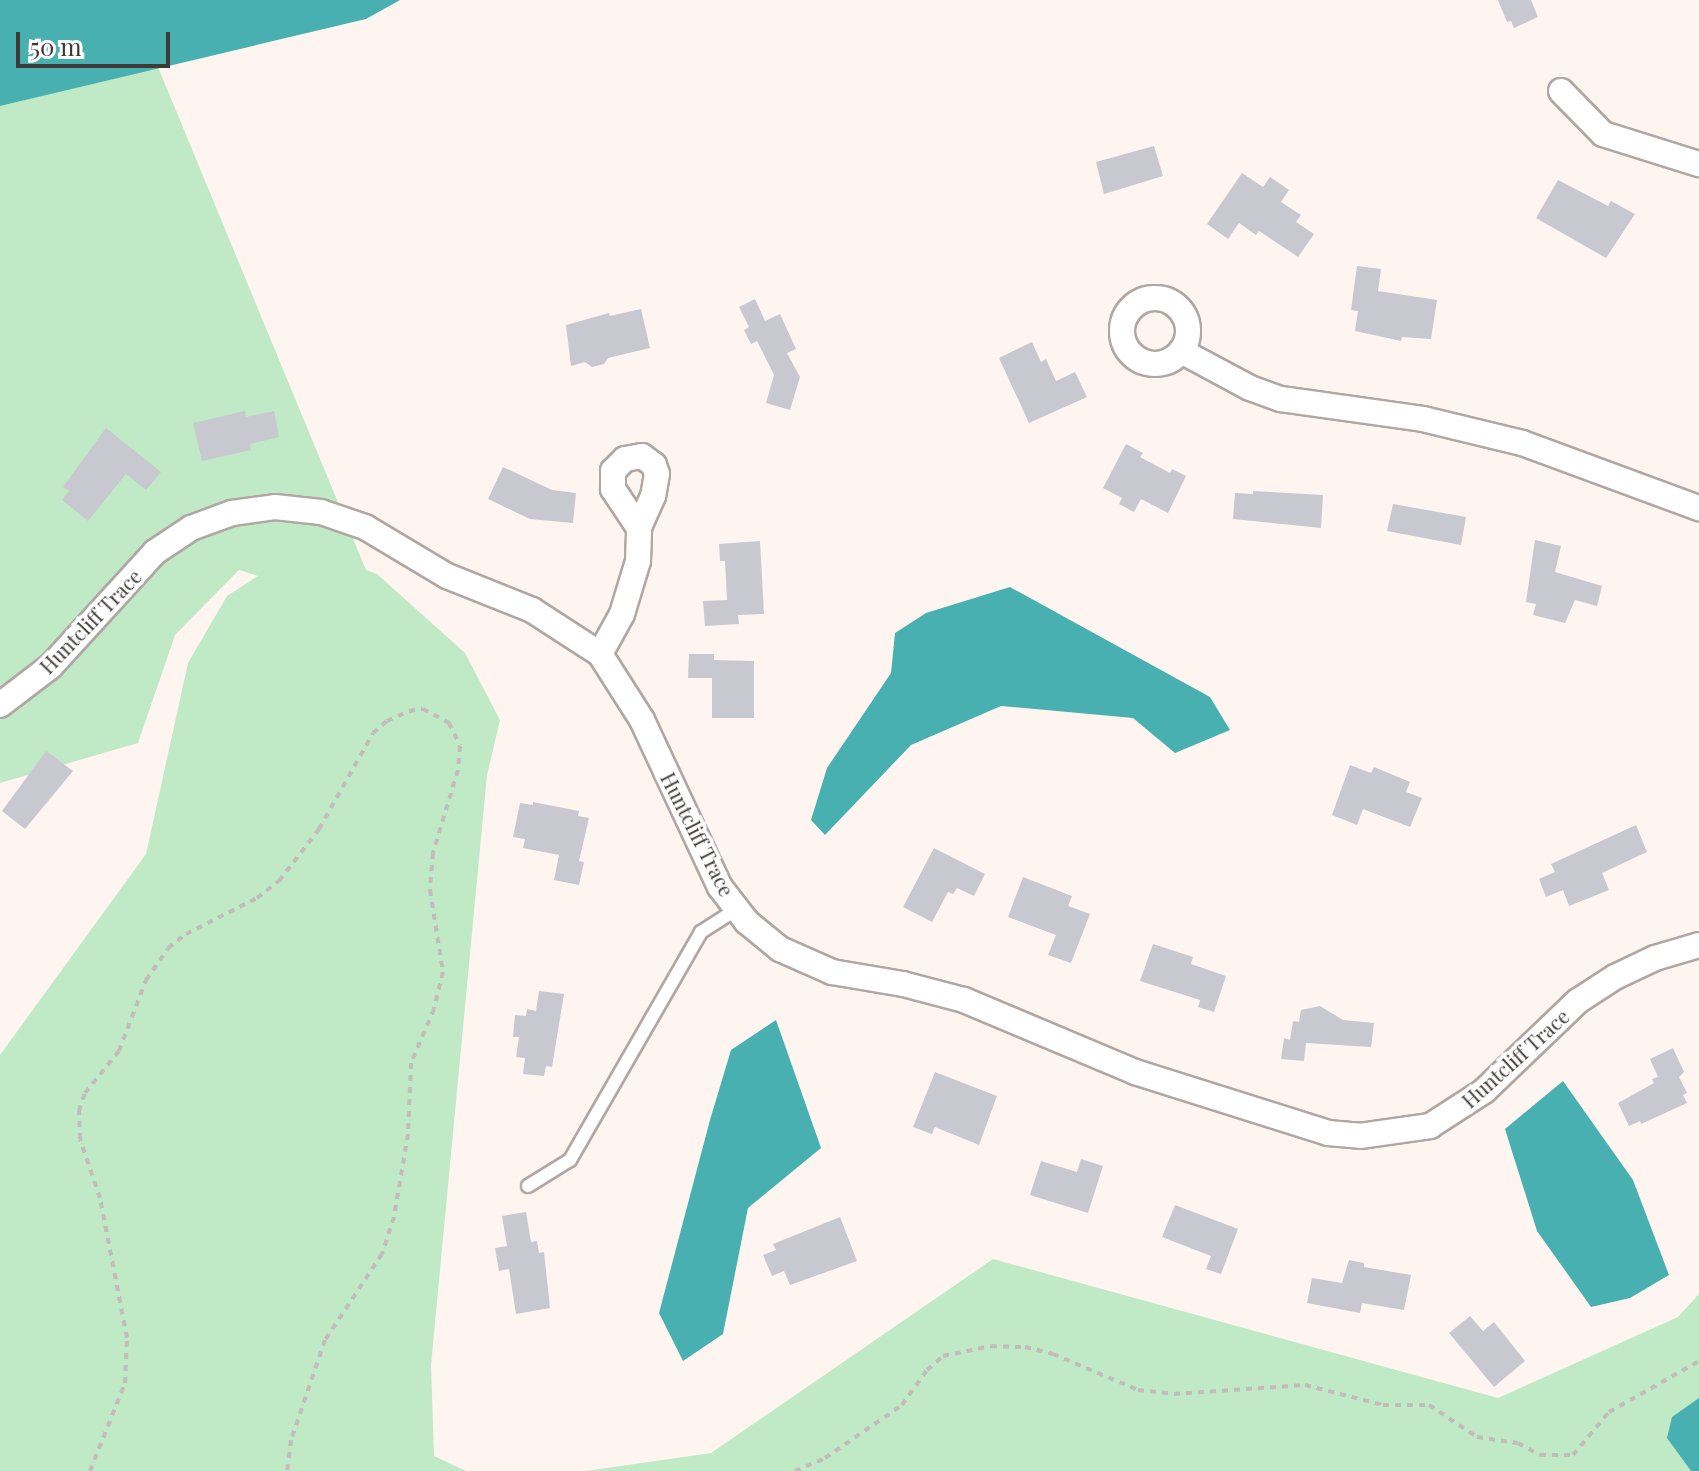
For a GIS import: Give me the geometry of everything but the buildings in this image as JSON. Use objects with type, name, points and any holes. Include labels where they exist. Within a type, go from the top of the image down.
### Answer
[{"type":"street","points":[[1561,91],[1603,134],[1699,164]]},
{"type":"street","points":[[1181,351],[1250,388],[1281,399],[1423,419],[1522,443],[1699,508]]},
{"type":"street","name":"Huntcliff Trace","points":[[0,705],[51,666],[155,552],[191,528],[232,513],[275,507],[321,512],[365,527],[447,576],[532,610],[600,654],[642,720],[720,887],[737,909],[780,949],[832,972],[903,984],[964,1000],[1135,1072],[1328,1133],[1360,1136],[1430,1126],[1484,1091],[1578,1001],[1655,958],[1699,945]]},
{"type":"street","points":[[600,654],[618,625],[630,594],[638,561],[639,528]]},
{"type":"lane","points":[[528,1186],[570,1160],[701,932],[737,909]]},
{"type":"path","points":[[90,1471],[125,1383],[127,1338],[100,1198],[80,1139],[79,1111],[85,1093],[119,1051],[146,980],[168,948],[186,934],[257,898],[279,881],[319,829],[373,733],[387,721],[409,711],[423,709],[449,723],[460,746],[458,770],[433,853],[430,890],[440,945],[442,981],[411,1063],[408,1134],[394,1217],[382,1254],[325,1340],[291,1440],[287,1471]]},
{"type":"path","points":[[795,1471],[825,1458],[902,1405],[927,1370],[943,1356],[991,1346],[1025,1347],[1053,1354],[1138,1390],[1174,1394],[1305,1385],[1383,1405],[1429,1405],[1477,1437],[1518,1443],[1540,1455],[1573,1455],[1609,1412],[1699,1361]]},
{"type":"green space","points":[[158,67],[366,570],[377,574],[465,653],[500,720],[487,775],[431,1365],[434,1456],[466,1471],[0,1471],[0,1055],[146,854],[188,663],[227,596],[258,576],[239,570],[175,635],[138,743],[0,783],[0,106]]},
{"type":"green space","points":[[993,1259],[1498,1398],[1678,1317],[1699,1294],[1699,1471],[586,1471],[711,1453]]},
{"type":"water","points":[[0,0],[400,0],[366,19],[0,106]]},
{"type":"water","points":[[1010,587],[1210,697],[1230,730],[1175,753],[1133,718],[1001,706],[911,745],[825,835],[811,820],[827,768],[891,673],[895,633],[926,613]]},
{"type":"water","points":[[776,1020],[821,1148],[748,1208],[723,1334],[683,1361],[659,1313],[710,1120],[731,1050]]},
{"type":"water","points":[[1563,1081],[1633,1180],[1669,1275],[1630,1298],[1591,1307],[1537,1231],[1505,1129]]},
{"type":"water","points":[[1699,1398],[1699,1471],[1691,1471],[1667,1438],[1672,1417]]}]
